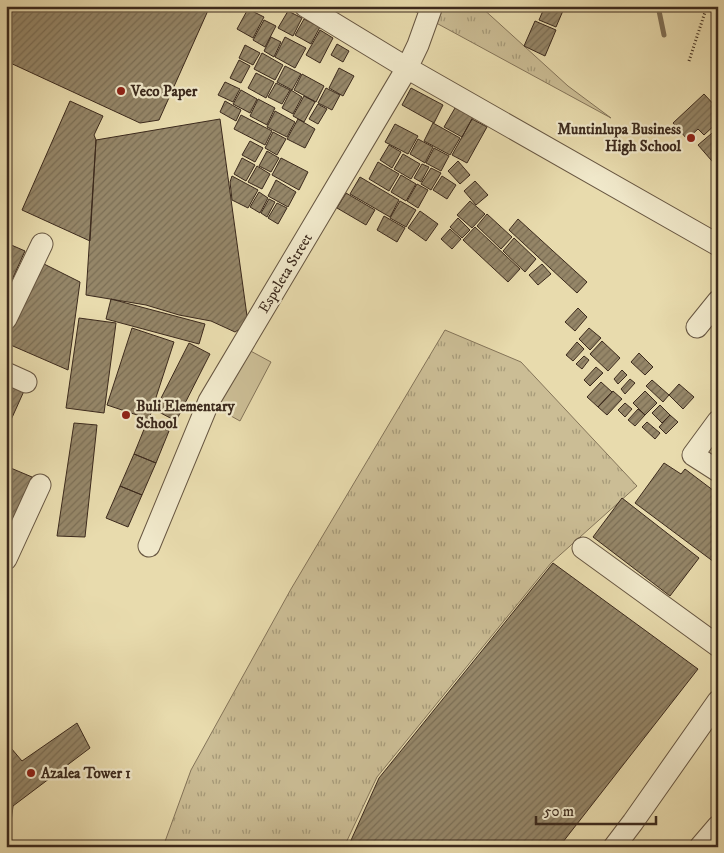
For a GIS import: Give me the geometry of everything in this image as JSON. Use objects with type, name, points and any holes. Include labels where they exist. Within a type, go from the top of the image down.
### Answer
[{"type":"street","points":[[305,6],[407,68],[718,245]]},
{"type":"street","name":"Espeleta Street","points":[[149,546],[209,402],[407,68],[432,6]]},
{"type":"street","points":[[6,319],[42,244]]},
{"type":"street","points":[[697,327],[718,301]]},
{"type":"street","points":[[6,373],[26,382]]},
{"type":"street","points":[[718,421],[693,455],[718,471]]},
{"type":"street","points":[[6,559],[40,485]]},
{"type":"street","points":[[583,548],[718,646]]},
{"type":"street","points":[[614,847],[718,701]]},
{"type":"street","points":[[700,847],[718,826]]},
{"type":"path","points":[[689,61],[707,6]]},
{"type":"green space","points":[[405,6],[480,6],[568,86],[611,118]]},
{"type":"green space","points":[[445,330],[521,362],[637,486],[551,563],[377,777],[344,847],[163,847],[191,770],[291,589]]},
{"type":"green space","points":[[245,348],[271,362],[240,421],[213,406]]},
{"type":"building","name":"Veco Paper","points":[[6,6],[210,6],[159,120],[140,123],[6,61]]},
{"type":"building","points":[[545,6],[565,6],[556,27],[539,20]]},
{"type":"building","points":[[248,9],[264,17],[253,38],[237,29]]},
{"type":"building","points":[[288,11],[302,18],[293,36],[278,28]]},
{"type":"building","points":[[304,19],[320,27],[311,44],[295,35]]},
{"type":"building","points":[[264,20],[276,26],[265,47],[253,40]]},
{"type":"building","points":[[535,21],[556,30],[545,56],[524,46]]},
{"type":"building","points":[[320,30],[333,38],[320,63],[306,55]]},
{"type":"building","points":[[271,37],[281,42],[274,57],[264,51]]},
{"type":"building","points":[[285,37],[306,48],[295,68],[275,57]]},
{"type":"building","points":[[337,44],[349,51],[343,62],[331,55]]},
{"type":"building","points":[[245,45],[260,53],[253,65],[239,58]]},
{"type":"building","points":[[262,53],[283,65],[275,80],[254,69]]},
{"type":"building","points":[[239,60],[250,66],[241,83],[230,78]]},
{"type":"building","points":[[285,66],[301,74],[292,90],[277,82]]},
{"type":"building","points":[[339,68],[354,76],[343,96],[329,88]]},
{"type":"building","points":[[256,73],[274,82],[266,98],[248,88]]},
{"type":"building","points":[[302,74],[324,86],[316,102],[294,90]]},
{"type":"building","points":[[225,82],[240,89],[233,102],[218,95]]},
{"type":"building","points":[[276,83],[290,90],[282,104],[268,97]]},
{"type":"building","points":[[326,88],[340,95],[332,110],[318,103]]},
{"type":"building","points":[[411,88],[443,105],[434,123],[402,105]]},
{"type":"building","points":[[241,90],[257,99],[250,113],[233,104]]},
{"type":"building","points":[[291,90],[302,97],[293,114],[282,108]]},
{"type":"building","points":[[704,94],[718,109],[718,122],[704,135],[698,129],[687,139],[673,123]]},
{"type":"building","points":[[304,96],[315,102],[304,122],[293,116]]},
{"type":"building","points":[[258,99],[275,108],[267,125],[250,116]]},
{"type":"building","points":[[70,101],[103,116],[94,135],[96,140],[90,241],[22,210]]},
{"type":"building","points":[[225,101],[241,110],[236,121],[220,112]]},
{"type":"building","points":[[318,104],[327,109],[318,124],[309,119]]},
{"type":"building","points":[[455,108],[473,117],[462,137],[444,127]]},
{"type":"building","points":[[275,111],[295,122],[287,137],[267,127]]},
{"type":"building","points":[[241,115],[272,131],[265,145],[234,129]]},
{"type":"building","points":[[220,119],[247,316],[241,328],[235,332],[211,321],[179,315],[146,305],[86,295],[96,140]]},
{"type":"building","points":[[298,119],[315,129],[305,148],[287,139]]},
{"type":"building","points":[[472,119],[487,127],[467,163],[452,155]]},
{"type":"building","points":[[433,123],[460,138],[450,155],[424,141]]},
{"type":"building","points":[[395,124],[418,136],[408,154],[385,142]]},
{"type":"building","points":[[718,128],[718,168],[698,145]]},
{"type":"building","points":[[273,132],[286,139],[277,155],[265,148]]},
{"type":"building","points":[[418,139],[433,147],[425,163],[410,154]]},
{"type":"building","points":[[250,141],[263,148],[255,162],[242,155]]},
{"type":"building","points":[[389,145],[401,152],[392,168],[380,160]]},
{"type":"building","points":[[434,148],[449,156],[441,171],[426,163]]},
{"type":"building","points":[[267,151],[279,158],[271,172],[259,166]]},
{"type":"building","points":[[403,154],[420,164],[411,179],[394,169]]},
{"type":"building","points":[[242,158],[255,165],[246,181],[234,174]]},
{"type":"building","points":[[281,158],[308,172],[299,190],[272,175]]},
{"type":"building","points":[[458,161],[470,175],[460,184],[448,171]]},
{"type":"building","points":[[378,162],[399,174],[389,191],[369,179]]},
{"type":"building","points":[[422,164],[429,167],[421,182],[414,178]]},
{"type":"building","points":[[257,166],[270,174],[262,189],[248,182]]},
{"type":"building","points":[[431,168],[441,173],[431,190],[421,184]]},
{"type":"building","points":[[401,175],[416,184],[406,201],[391,192]]},
{"type":"building","points":[[232,176],[258,190],[248,208],[232,200],[230,182]]},
{"type":"building","points":[[442,176],[456,185],[447,199],[433,190]]},
{"type":"building","points":[[360,177],[399,200],[390,217],[350,194]]},
{"type":"building","points":[[276,180],[296,192],[288,207],[268,196]]},
{"type":"building","points":[[475,181],[488,195],[476,205],[464,191]]},
{"type":"building","points":[[417,184],[428,190],[418,208],[407,201]]},
{"type":"building","points":[[259,192],[268,198],[260,213],[250,207]]},
{"type":"building","points":[[346,193],[375,210],[366,225],[337,208]]},
{"type":"building","points":[[269,199],[275,202],[267,217],[261,213]]},
{"type":"building","points":[[400,201],[416,210],[406,227],[390,218]]},
{"type":"building","points":[[470,201],[485,214],[472,228],[457,215]]},
{"type":"building","points":[[277,203],[287,208],[278,224],[268,218]]},
{"type":"building","points":[[420,211],[438,224],[426,241],[408,228]]},
{"type":"building","points":[[487,214],[512,237],[501,249],[477,226]]},
{"type":"building","points":[[384,216],[405,228],[397,242],[377,230]]},
{"type":"building","points":[[458,218],[470,230],[462,238],[450,227]]},
{"type":"building","points":[[518,219],[587,282],[577,293],[509,230]]},
{"type":"building","points":[[475,227],[520,269],[508,282],[463,240]]},
{"type":"building","points":[[450,229],[461,239],[452,249],[441,239]]},
{"type":"building","points":[[514,238],[536,259],[525,272],[503,251]]},
{"type":"building","points":[[9,244],[25,251],[6,293],[6,251]]},
{"type":"building","points":[[42,263],[80,282],[68,370],[6,343],[6,334]]},
{"type":"building","points":[[542,264],[551,274],[538,285],[529,275]]},
{"type":"building","points":[[111,299],[205,324],[199,344],[106,319]]},
{"type":"building","points":[[578,308],[587,317],[575,331],[565,322]]},
{"type":"building","points":[[79,318],[116,323],[104,413],[66,408]]},
{"type":"building","points":[[132,328],[174,342],[149,419],[107,405]]},
{"type":"building","points":[[589,328],[601,338],[590,350],[579,339]]},
{"type":"building","points":[[602,341],[620,358],[608,371],[590,354]]},
{"type":"building","points":[[577,342],[584,349],[573,361],[566,355]]},
{"type":"building","points":[[189,343],[210,354],[176,421],[155,410]]},
{"type":"building","points":[[639,353],[653,367],[645,375],[631,362]]},
{"type":"building","points":[[584,356],[589,360],[582,369],[576,364]]},
{"type":"building","points":[[596,367],[603,373],[590,386],[584,380]]},
{"type":"building","points":[[622,370],[627,375],[618,384],[614,379]]},
{"type":"building","points":[[630,379],[635,383],[625,394],[621,389]]},
{"type":"building","points":[[652,380],[669,395],[663,402],[646,386]]},
{"type":"building","points":[[601,382],[612,392],[598,407],[587,397]]},
{"type":"building","points":[[6,383],[24,391],[6,431]]},
{"type":"building","points":[[679,384],[694,397],[683,409],[669,395]]},
{"type":"building","points":[[613,391],[622,399],[607,415],[598,407]]},
{"type":"building","points":[[645,391],[657,403],[645,415],[633,403]]},
{"type":"building","points":[[625,403],[632,409],[625,417],[618,410]]},
{"type":"building","points":[[660,405],[670,415],[662,423],[652,413]]},
{"type":"building","points":[[638,409],[645,415],[635,426],[628,420]]},
{"type":"building","points":[[670,415],[678,422],[666,434],[659,427]]},
{"type":"building","points":[[147,422],[169,431],[156,463],[134,454]]},
{"type":"building","points":[[647,422],[660,433],[655,439],[642,427]]},
{"type":"building","points":[[74,423],[97,425],[85,537],[57,536]]},
{"type":"building","points":[[134,454],[156,463],[142,495],[120,486]]},
{"type":"building","points":[[664,463],[681,474],[685,469],[718,494],[718,565],[635,503]]},
{"type":"building","points":[[6,466],[32,477],[6,534]]},
{"type":"building","points":[[120,486],[142,495],[128,527],[106,518]]},
{"type":"building","points":[[622,498],[699,558],[670,596],[593,537]]},
{"type":"building","points":[[553,563],[698,669],[559,847],[348,847],[379,778]]},
{"type":"building","name":"Azalea Tower 1","points":[[77,723],[90,748],[13,806],[8,847],[6,847],[6,751],[11,748],[22,761]]},
{"type":"waterway","points":[[658,6],[664,35]]},
{"type":"place","name":"Veco Paper","points":[[121,91]]},
{"type":"place","name":"Muntinlupa Business High School","points":[[691,138]]},
{"type":"place","name":"Buli Elementary School","points":[[126,415]]},
{"type":"place","name":"Azalea Tower 1","points":[[31,773]]}]
